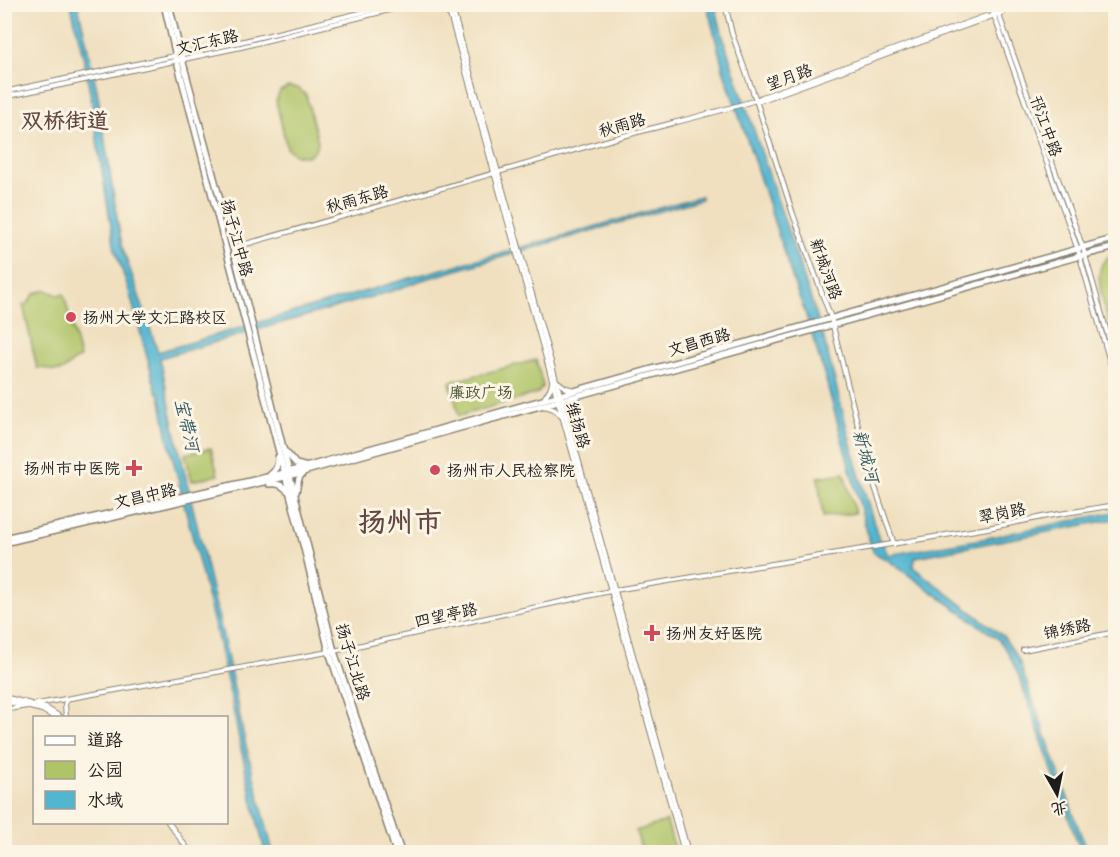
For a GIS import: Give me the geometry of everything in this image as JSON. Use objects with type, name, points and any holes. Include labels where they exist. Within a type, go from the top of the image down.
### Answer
[{"type":"main road","name":"扬子江中路","points":[[164,4],[230,248],[287,474]]},
{"type":"main road","name":"扬子江中路","points":[[170,4],[179,58]]},
{"type":"main road","name":"文昌西路","points":[[287,474],[460,428],[576,393],[1081,252],[1116,238]]},
{"type":"main road","name":"文昌西路","points":[[1081,252],[1116,247]]},
{"type":"main road","points":[[268,476],[275,470],[281,451],[305,469],[299,478],[296,496]]},
{"type":"main road","name":"文昌中路","points":[[4,543],[268,476],[287,474]]},
{"type":"main road","name":"文昌中路","points":[[193,496],[256,484],[287,474]]},
{"type":"main road","name":"扬子江北路","points":[[287,474],[289,492],[332,651],[396,852]]},
{"type":"main road","name":"扬子江北路","points":[[287,474],[296,496],[332,651],[401,852]]},
{"type":"main road","points":[[256,484],[275,483],[289,492]]},
{"type":"main road","name":"文昌中路","points":[[4,538],[181,499]]},
{"type":"street","name":"文汇东路","points":[[179,58],[397,4]]},
{"type":"street","name":"文汇东路","points":[[4,92],[105,74],[344,22],[413,4]]},
{"type":"street","points":[[438,4],[452,15],[456,4]]},
{"type":"street","name":"维扬路","points":[[449,4],[686,852]]},
{"type":"street","name":"新城河路","points":[[725,4],[732,34],[831,321],[868,466],[894,544]]},
{"type":"street","name":"邗江中路","points":[[990,4],[996,14],[1081,252]]},
{"type":"street","name":"邗江中路","points":[[995,4],[996,14]]},
{"type":"street","name":"望月路","points":[[996,14],[1018,4]]},
{"type":"street","name":"望月路","points":[[756,100],[1025,4]]},
{"type":"street","name":"文汇东路","points":[[4,97],[74,80]]},
{"type":"street","name":"秋雨路","points":[[497,173],[756,100]]},
{"type":"street","name":"秋雨东路","points":[[230,248],[497,173]]},
{"type":"street","points":[[1081,252],[1116,364]]},
{"type":"street","points":[[1081,252],[1116,383]]},
{"type":"street","points":[[555,380],[576,393],[565,419],[542,403],[555,380]]},
{"type":"street","name":"翠岗路","points":[[894,544],[1116,505]]},
{"type":"street","name":"四望亭路","points":[[4,710],[332,651],[613,590],[894,544]]},
{"type":"street","name":"锦绣路","points":[[1023,650],[1116,632]]},
{"type":"street","points":[[4,699],[46,708],[60,716]]},
{"type":"street","points":[[4,699],[42,710],[54,716]]},
{"type":"street","points":[[66,716],[67,700]]},
{"type":"street","points":[[169,824],[190,852]]},
{"type":"green space","points":[[288,87],[298,88],[306,95],[318,142],[315,151],[306,156],[296,155],[287,148],[276,101],[280,91]]},
{"type":"green space","points":[[1115,254],[1116,344],[1104,307],[1099,277],[1104,262]]},
{"type":"green space","points":[[46,290],[58,295],[64,294],[80,358],[60,371],[37,368],[23,305],[27,304],[35,293]]},
{"type":"green space","name":"廉政广场","points":[[536,360],[543,386],[538,393],[459,416],[450,382]]},
{"type":"green space","points":[[211,448],[218,475],[192,481],[185,454]]},
{"type":"green space","points":[[844,473],[855,513],[823,517],[818,477]]},
{"type":"green space","points":[[667,821],[675,852],[642,852],[636,831]]},
{"type":"water","points":[[71,5],[78,5],[97,90],[123,249],[158,352],[701,196],[702,199],[160,358],[245,742],[273,852],[265,852],[219,643],[168,439],[160,395],[156,390],[128,287],[115,250],[85,64]]},
{"type":"water","points":[[707,5],[715,5],[729,56],[823,335],[856,464],[879,540],[888,555],[1115,512],[1115,519],[916,557],[913,567],[1003,636],[1018,658],[1087,852],[1081,852],[1019,676],[1006,649],[998,639],[886,559],[874,553],[826,380],[724,72]]},
{"type":"place","name":"扬州大学文汇路校区","points":[[71,317]]},
{"type":"place","name":"扬州市中医院","points":[[134,468]]},
{"type":"place","name":"扬州市人民检察院","points":[[435,470]]},
{"type":"place","name":"扬州友好医院","points":[[652,633]]},
{"type":"district","name":"双桥街道","points":[[65,120]]},
{"type":"district","name":"扬州市","points":[[400,521]]},
{"type":"water label","name":"宝带河","points":[[187,425]]},
{"type":"water label","name":"新城河","points":[[866,456]]}]
